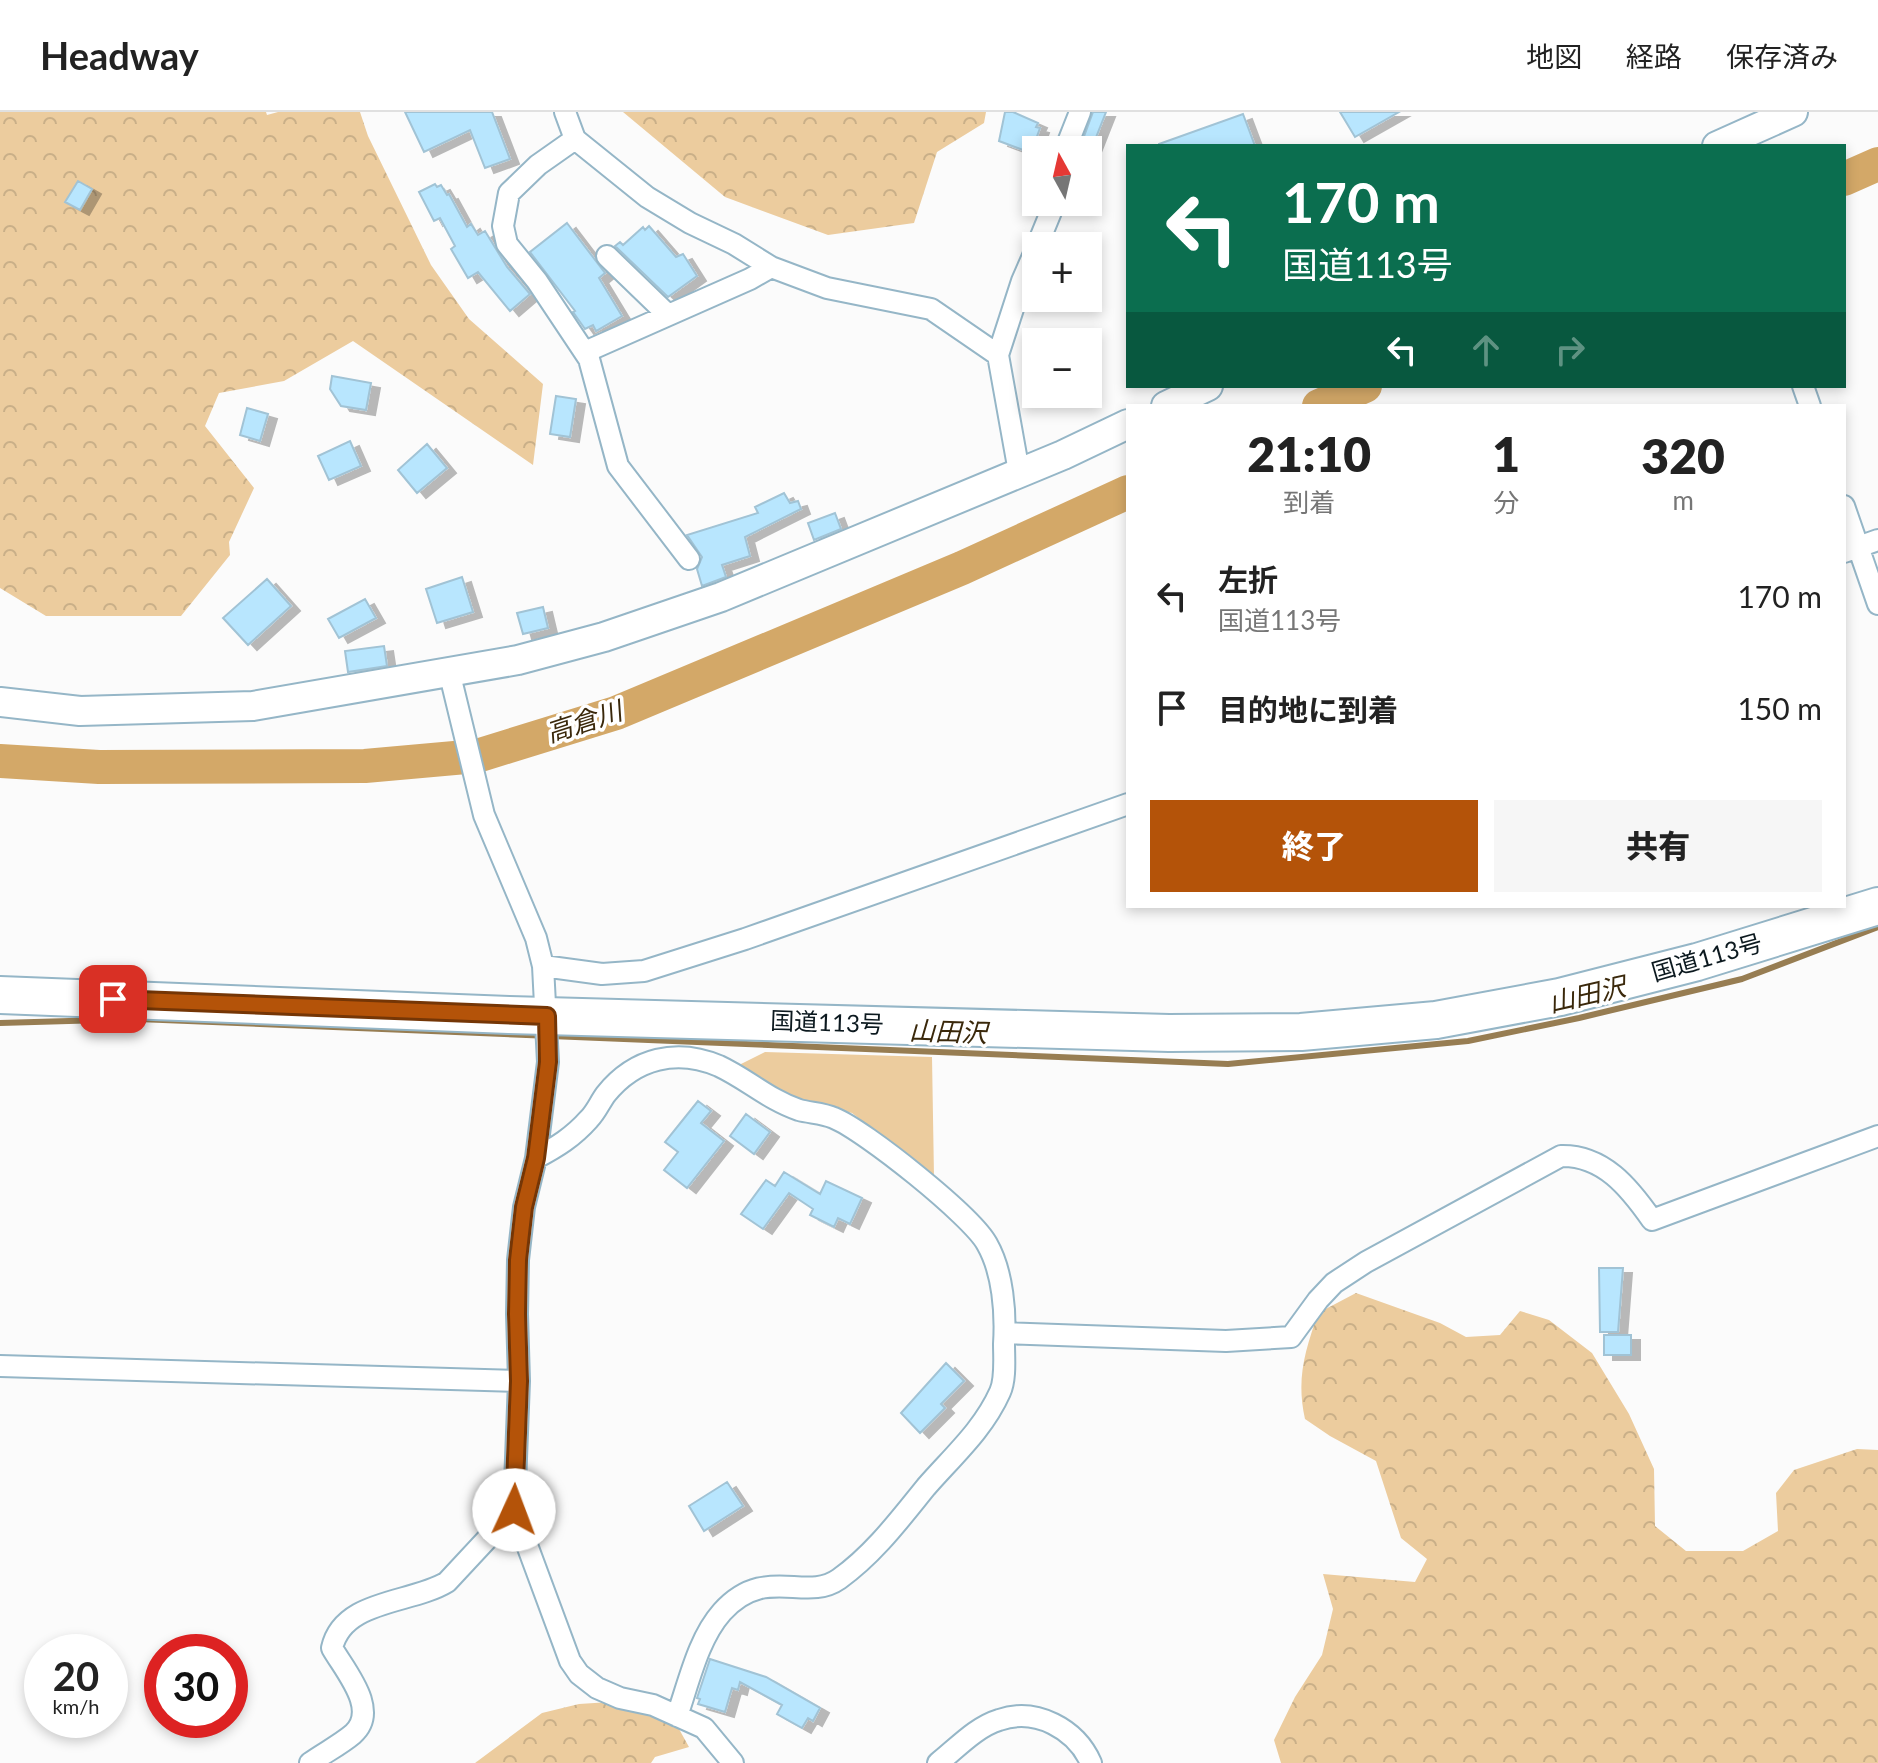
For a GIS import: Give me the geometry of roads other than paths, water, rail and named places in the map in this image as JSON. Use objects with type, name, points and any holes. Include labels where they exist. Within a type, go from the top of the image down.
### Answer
[{"type":"highway","name":"国道113号","points":[[0,995],[547,1016],[1169,1033],[1301,1032],[1436,1020],[1560,997],[1697,962],[1878,906]]},
{"type":"street","points":[[565,112],[575,139],[647,197],[771,267],[827,288],[931,309],[998,355]]},
{"type":"street","points":[[1071,136],[1080,112]]},
{"type":"street","points":[[1720,144],[1756,119],[1793,112]]},
{"type":"street","points":[[575,139],[538,165],[509,193],[503,226],[507,244],[537,281],[585,352],[599,390],[618,466],[689,559]]},
{"type":"street","points":[[607,256],[668,315]]},
{"type":"street","points":[[585,352],[771,267]]},
{"type":"street","points":[[1019,472],[998,355],[1022,281]]},
{"type":"street","points":[[1170,404],[1204,388]]},
{"type":"street","points":[[0,702],[80,711],[253,706],[518,660],[604,637],[721,597],[1063,455],[1126,425]]},
{"type":"street","points":[[1846,519],[1851,550],[1878,604]]},
{"type":"street","points":[[1851,550],[1878,540]]},
{"type":"street","points":[[449,671],[484,815],[536,938],[543,966],[547,1016],[548,1062],[536,1158],[524,1207],[518,1260],[519,1381],[514,1510],[570,1661],[579,1674],[597,1688],[620,1698],[653,1705],[704,1728],[733,1763]]},
{"type":"street","points":[[543,966],[602,974],[644,971],[745,939],[1126,805]]},
{"type":"street","points":[[536,1158],[565,1143],[592,1117],[616,1084],[645,1063],[662,1057],[692,1059],[720,1066],[766,1096],[799,1110],[835,1118],[879,1147],[958,1210],[986,1241],[994,1258],[1005,1333],[1002,1389],[973,1438],[880,1543],[836,1581],[819,1587],[758,1587],[723,1611],[707,1634],[677,1716]]},
{"type":"street","points":[[1005,1333],[1226,1341],[1291,1337],[1318,1300],[1345,1276],[1561,1156],[1576,1156],[1597,1162],[1616,1176],[1652,1220],[1878,1136]]},
{"type":"street","points":[[0,1366],[519,1381]]},
{"type":"street","points":[[310,1763],[355,1733],[362,1719],[364,1700],[332,1648],[335,1635],[343,1623],[388,1602],[433,1591],[447,1582],[514,1510]]},
{"type":"street","points":[[938,1763],[983,1728],[998,1720],[1018,1717],[1056,1724],[1072,1735],[1086,1751],[1091,1763]]},
{"type":"waterway","name":"高倉川","points":[[1846,178],[1878,164]]},
{"type":"waterway","name":"高倉川","points":[[1324,404],[1360,388]]},
{"type":"waterway","name":"高倉川","points":[[0,761],[99,767],[365,766],[477,756],[616,713],[962,568],[1126,493]]},
{"type":"waterway","name":"山田沢","points":[[0,1023],[138,1019],[1228,1064],[1468,1041],[1579,1018],[1742,979],[1878,927]]}]
